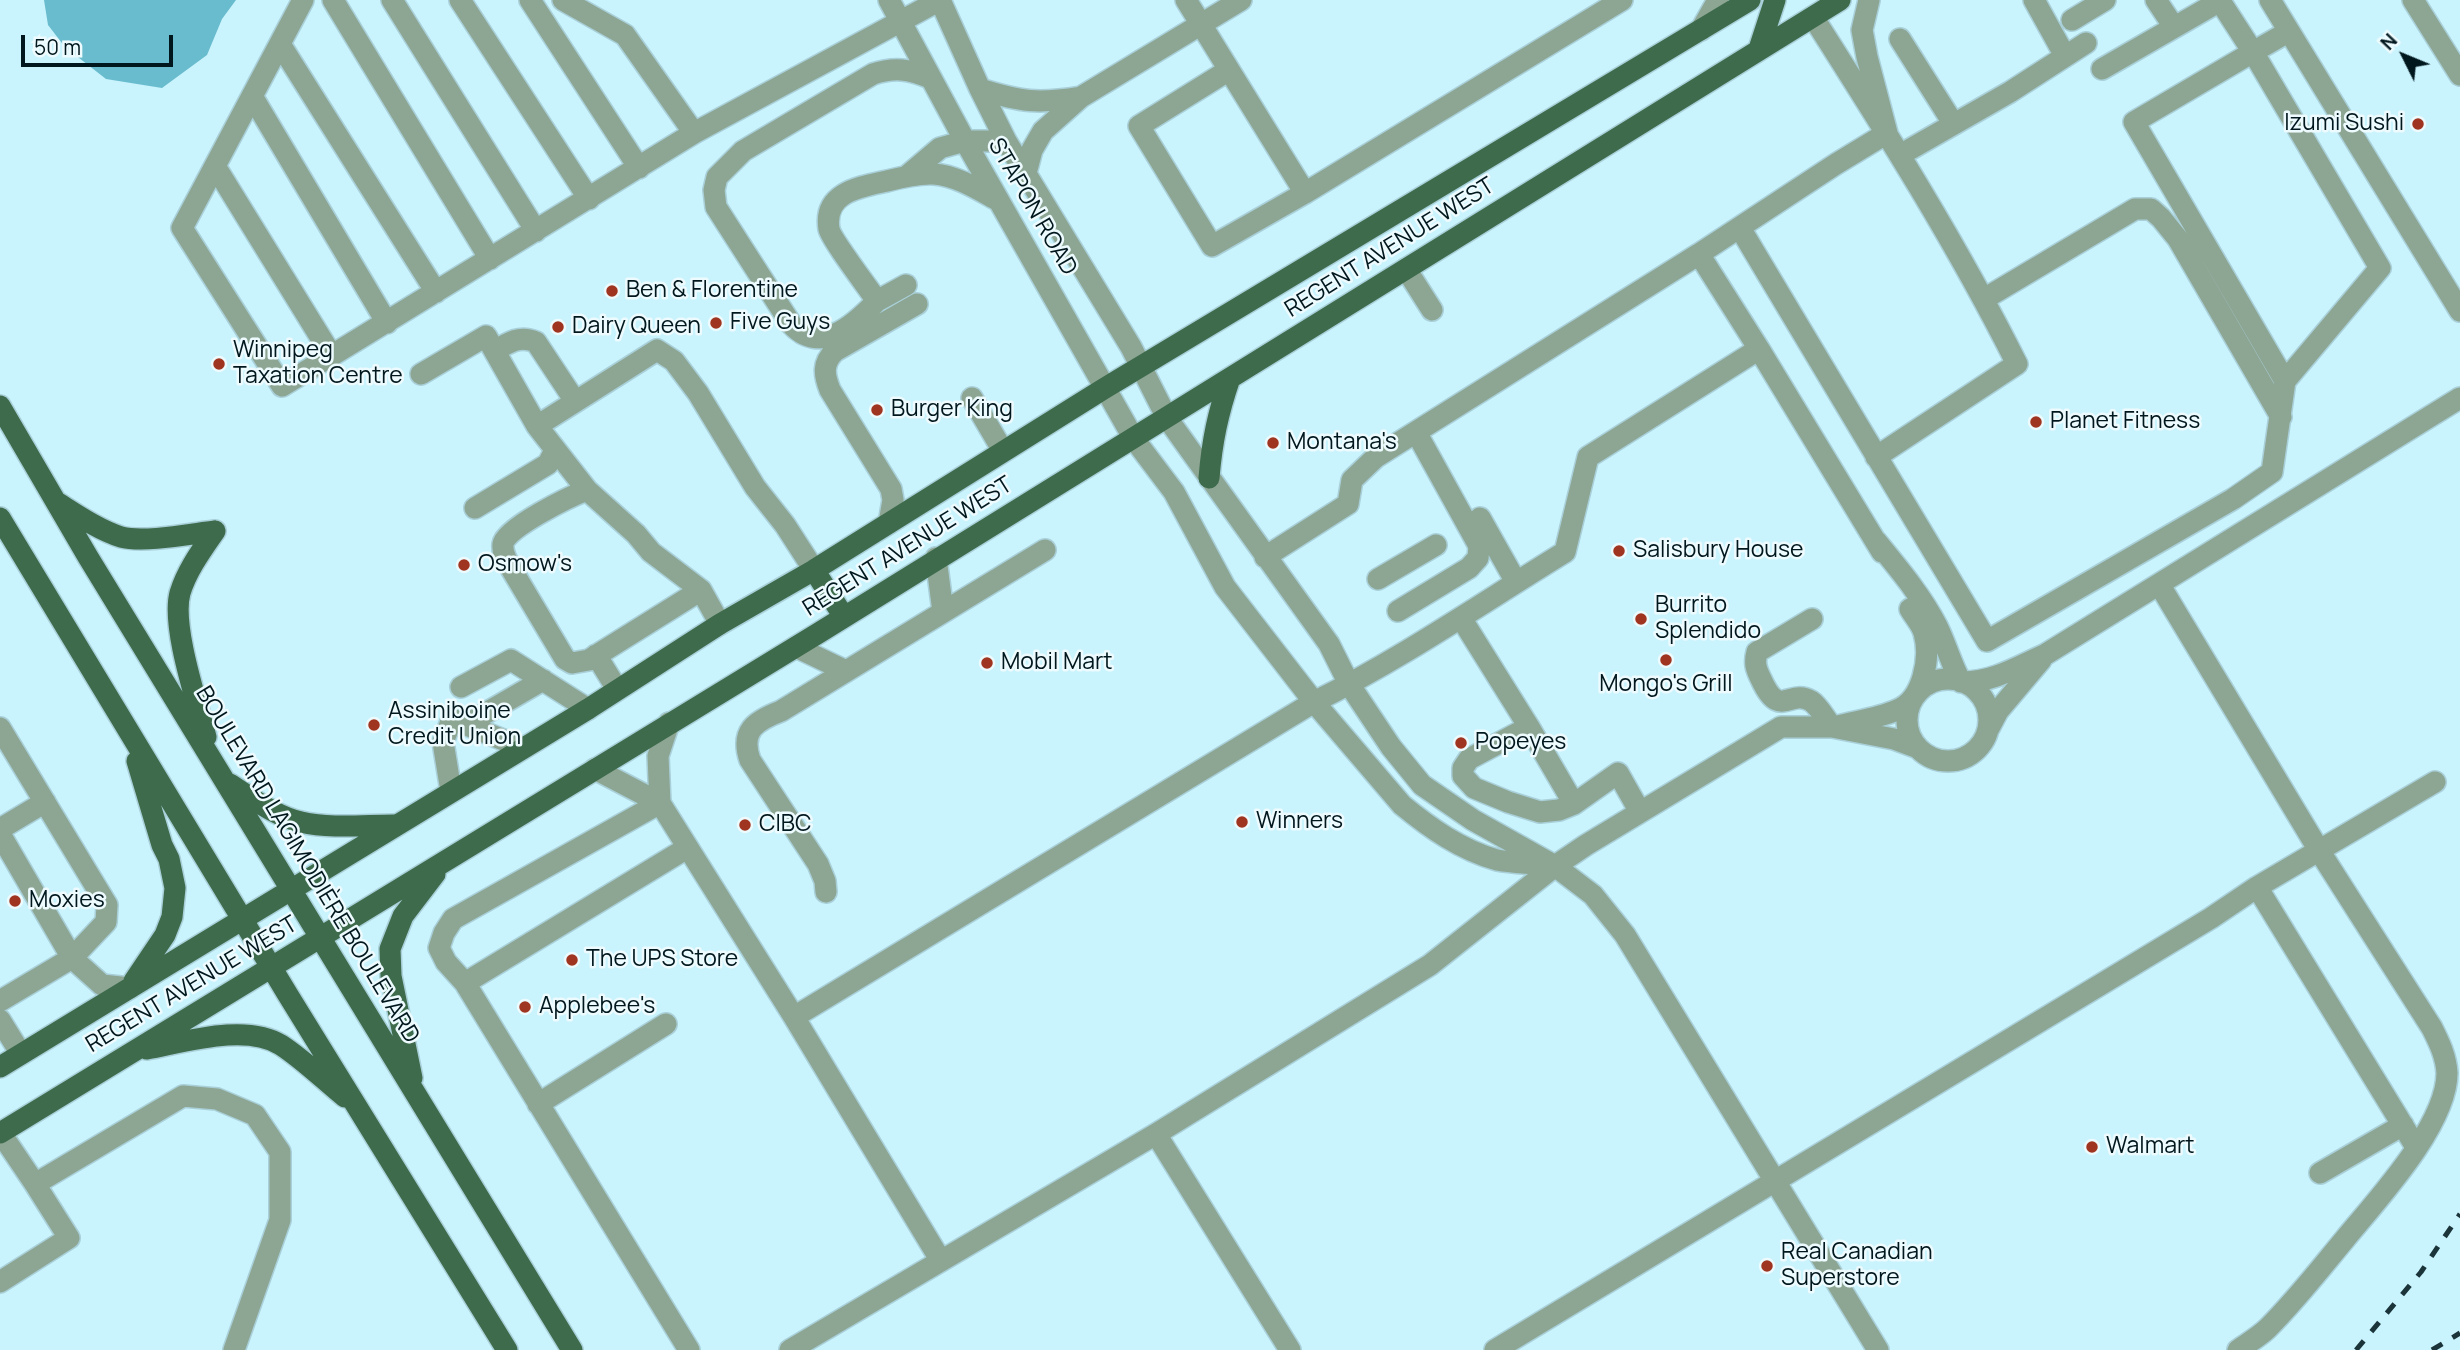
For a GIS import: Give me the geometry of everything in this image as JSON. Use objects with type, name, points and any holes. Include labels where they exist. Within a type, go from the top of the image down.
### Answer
[{"type":"main road","name":"REGENT AVENUE WEST","points":[[0,1067],[588,709],[720,624],[814,569],[1105,388],[1750,0]]},
{"type":"main road","points":[[1759,49],[1775,0]]},
{"type":"main road","name":"REGENT AVENUE WEST","points":[[0,1133],[1167,418],[1759,49],[1814,8],[1840,0]]},
{"type":"main road","points":[[1209,478],[1218,411],[1230,378]]},
{"type":"main road","name":"BOULEVARD LAGIMODIÈRE BOULEVARD","points":[[0,406],[54,500],[572,1350]]},
{"type":"main road","points":[[54,500],[88,521],[122,537],[150,538],[220,528],[191,567],[180,594],[178,612],[186,661],[212,759]]},
{"type":"main road","points":[[0,518],[507,1350]]},
{"type":"main road","points":[[814,569],[844,617]]},
{"type":"main road","points":[[129,732],[162,845],[169,859],[175,888],[172,917],[165,935],[130,988]]},
{"type":"main road","points":[[225,780],[278,814],[300,822],[345,826],[396,825]]},
{"type":"main road","points":[[416,1093],[391,976],[390,949],[403,916],[448,859]]},
{"type":"main road","points":[[135,1051],[237,1034],[259,1038],[279,1044],[360,1109]]},
{"type":"street","points":[[303,0],[182,228],[282,386],[694,133],[940,0]]},
{"type":"street","points":[[333,0],[490,259]]},
{"type":"street","points":[[392,0],[536,231]]},
{"type":"street","points":[[460,0],[589,199]]},
{"type":"street","points":[[530,0],[639,168]]},
{"type":"street","points":[[563,0],[625,35],[694,133]]},
{"type":"street","name":"STAPON ROAD","points":[[889,0],[1133,439],[1174,492],[1225,587],[1314,702],[1402,805],[1428,827],[1464,847],[1497,860],[1555,866]]},
{"type":"street","name":"STAPON ROAD","points":[[940,0],[1006,141],[1141,367],[1167,418],[1329,644],[1349,684],[1391,747],[1422,785],[1473,820],[1555,866],[1593,895],[1625,934],[1878,1350]]},
{"type":"street","points":[[1186,0],[1305,193]]},
{"type":"street","points":[[1026,173],[1032,150],[1043,131],[1081,97],[1241,0]]},
{"type":"street","points":[[1229,70],[1139,126],[1212,246],[1305,193],[1622,0]]},
{"type":"street","points":[[1701,30],[1718,0]]},
{"type":"street","points":[[1869,0],[1862,30],[1887,133]]},
{"type":"street","points":[[2034,0],[2065,56]]},
{"type":"street","points":[[2072,20],[2105,0]]},
{"type":"street","points":[[2156,0],[2174,27]]},
{"type":"street","points":[[2270,0],[2460,311]]},
{"type":"street","points":[[1740,228],[1987,641],[2233,499],[2272,472],[2285,381],[2380,268],[2220,1],[2102,69]]},
{"type":"street","points":[[2418,2],[2460,75]]},
{"type":"street","points":[[1814,8],[1984,299],[2017,364],[1876,457]]},
{"type":"street","points":[[2285,381],[2134,122],[2288,32]]},
{"type":"street","points":[[1900,39],[1953,123]]},
{"type":"street","points":[[1900,155],[2010,92],[2086,43]]},
{"type":"street","points":[[280,44],[436,292]]},
{"type":"street","points":[[906,285],[877,301],[862,317],[826,339],[799,333],[716,207],[714,190],[717,177],[743,151],[873,74],[893,68],[930,78]]},
{"type":"street","points":[[980,89],[1008,98],[1043,103],[1081,97]]},
{"type":"street","points":[[252,96],[387,323]]},
{"type":"street","points":[[1265,557],[1348,504],[1352,480],[1376,457],[1887,133]]},
{"type":"street","points":[[907,176],[940,148],[965,141],[1006,141]]},
{"type":"street","points":[[215,166],[332,356]]},
{"type":"street","points":[[877,301],[829,232],[830,212],[835,201],[850,190],[907,176],[935,174],[958,180],[999,201]]},
{"type":"street","points":[[1984,299],[2135,209],[2151,209],[2178,239],[2281,417]]},
{"type":"street","points":[[1699,254],[1876,541],[1924,633],[1923,678],[1907,716],[1908,729],[1918,748],[1934,759],[1948,762],[1961,760],[1974,753],[1983,743],[1998,711],[2046,654]]},
{"type":"street","points":[[1406,269],[1432,310]]},
{"type":"street","points":[[889,523],[893,500],[891,489],[830,390],[824,372],[829,357],[835,351],[917,304]]},
{"type":"street","points":[[421,374],[486,335],[537,426],[587,490],[636,534],[651,552],[701,590],[720,624]]},
{"type":"street","points":[[495,351],[510,341],[526,337],[536,342],[575,401]]},
{"type":"street","points":[[794,1017],[1314,702],[1461,618],[1565,552],[1588,457],[1759,349]]},
{"type":"street","points":[[537,426],[657,350],[674,361],[698,393],[755,487],[785,525],[814,569]]},
{"type":"street","points":[[972,398],[1003,451]]},
{"type":"street","points":[[1832,727],[1898,710],[1929,684],[1942,680],[1975,682],[1996,676],[2046,654],[2460,398]]},
{"type":"street","points":[[1422,428],[1516,582]]},
{"type":"street","points":[[1398,611],[1469,568],[1478,558],[1479,546],[1422,428]]},
{"type":"street","points":[[475,508],[548,464],[555,450]]},
{"type":"street","points":[[587,490],[573,495],[516,529],[506,536],[503,544],[509,565],[565,659],[572,663],[589,660],[701,590]]},
{"type":"street","points":[[1876,541],[1915,589],[1938,628],[1961,682],[1978,692],[1986,703],[1989,728]]},
{"type":"street","points":[[1378,579],[1436,545]]},
{"type":"street","points":[[826,892],[818,864],[750,760],[745,746],[747,736],[753,727],[770,715],[781,711],[1045,550]]},
{"type":"street","points":[[936,558],[943,612]]},
{"type":"street","points":[[2159,584],[2320,852],[2432,1028],[2443,1052],[2447,1074],[2440,1103],[2427,1131],[2394,1178],[2298,1296],[2266,1330],[2238,1350]]},
{"type":"street","points":[[1461,618],[1574,804]]},
{"type":"street","points":[[1812,619],[1757,652],[1756,670],[1773,700],[1801,698],[1811,701],[1832,727]]},
{"type":"street","points":[[796,647],[846,671]]},
{"type":"street","points":[[596,655],[617,689]]},
{"type":"street","points":[[461,687],[511,660],[588,709]]},
{"type":"street","points":[[467,724],[543,680]]},
{"type":"street","points":[[451,791],[443,742],[452,719],[523,748]]},
{"type":"street","points":[[669,723],[658,756],[660,803],[794,1017],[941,1261]]},
{"type":"street","points":[[1529,727],[1469,759],[1463,768],[1467,781],[1474,788],[1540,812],[1559,810],[1574,804],[1618,773],[1640,811]]},
{"type":"street","points":[[790,1350],[1156,1134],[1430,965],[1555,866],[1640,811],[1781,727],[1832,727],[1918,748]]},
{"type":"street","points":[[0,728],[107,905],[106,922],[72,958],[0,1001]]},
{"type":"street","points":[[595,769],[660,803]]},
{"type":"street","points":[[1495,1350],[2211,918],[2257,887],[2435,782]]},
{"type":"street","points":[[45,802],[0,832],[72,958],[102,985],[130,988]]},
{"type":"street","points":[[660,803],[453,919],[439,947],[446,962],[465,983],[690,1350]]},
{"type":"street","points":[[465,983],[687,848]]},
{"type":"street","points":[[2257,887],[2416,1147]]},
{"type":"street","points":[[0,1020],[21,1054]]},
{"type":"street","points":[[538,1104],[666,1024]]},
{"type":"street","points":[[35,1184],[183,1096],[217,1099],[255,1115],[280,1152],[280,1220],[234,1350]]},
{"type":"street","points":[[2320,1173],[2403,1125]]},
{"type":"street","points":[[0,1133],[69,1238],[0,1282]]},
{"type":"street","points":[[1156,1134],[1290,1350]]},
{"type":"water","points":[[44,0],[236,0],[222,19],[207,55],[162,88],[106,79],[65,47],[48,25]]},
{"type":"railway","points":[[2356,1350],[2421,1272],[2460,1214]]},
{"type":"railway","points":[[2432,1350],[2460,1333]]},
{"type":"place","name":"Izumi Sushi","points":[[2418,124]]},
{"type":"place","name":"Ben & Florentine","points":[[612,291]]},
{"type":"place","name":"Five Guys","points":[[716,323]]},
{"type":"place","name":"Dairy Queen","points":[[558,327]]},
{"type":"place","name":"Winnipeg Taxation Centre","points":[[219,364]]},
{"type":"place","name":"Burger King","points":[[877,410]]},
{"type":"place","name":"Planet Fitness","points":[[2036,422]]},
{"type":"place","name":"Montana's","points":[[1273,443]]},
{"type":"place","name":"Salisbury House","points":[[1619,551]]},
{"type":"place","name":"Osmow's","points":[[464,565]]},
{"type":"place","name":"Burrito Splendido","points":[[1641,619]]},
{"type":"place","name":"Mongo's Grill","points":[[1666,660]]},
{"type":"place","name":"Mobil Mart","points":[[987,663]]},
{"type":"place","name":"Assiniboine Credit Union","points":[[374,725]]},
{"type":"place","name":"Popeyes","points":[[1461,743]]},
{"type":"place","name":"Winners","points":[[1242,822]]},
{"type":"place","name":"CIBC","points":[[745,825]]},
{"type":"place","name":"Moxies","points":[[15,901]]},
{"type":"place","name":"The UPS Store","points":[[572,960]]},
{"type":"place","name":"Applebee's","points":[[525,1007]]},
{"type":"place","name":"Walmart","points":[[2092,1147]]},
{"type":"place","name":"Real Canadian Superstore","points":[[1767,1266]]}]
